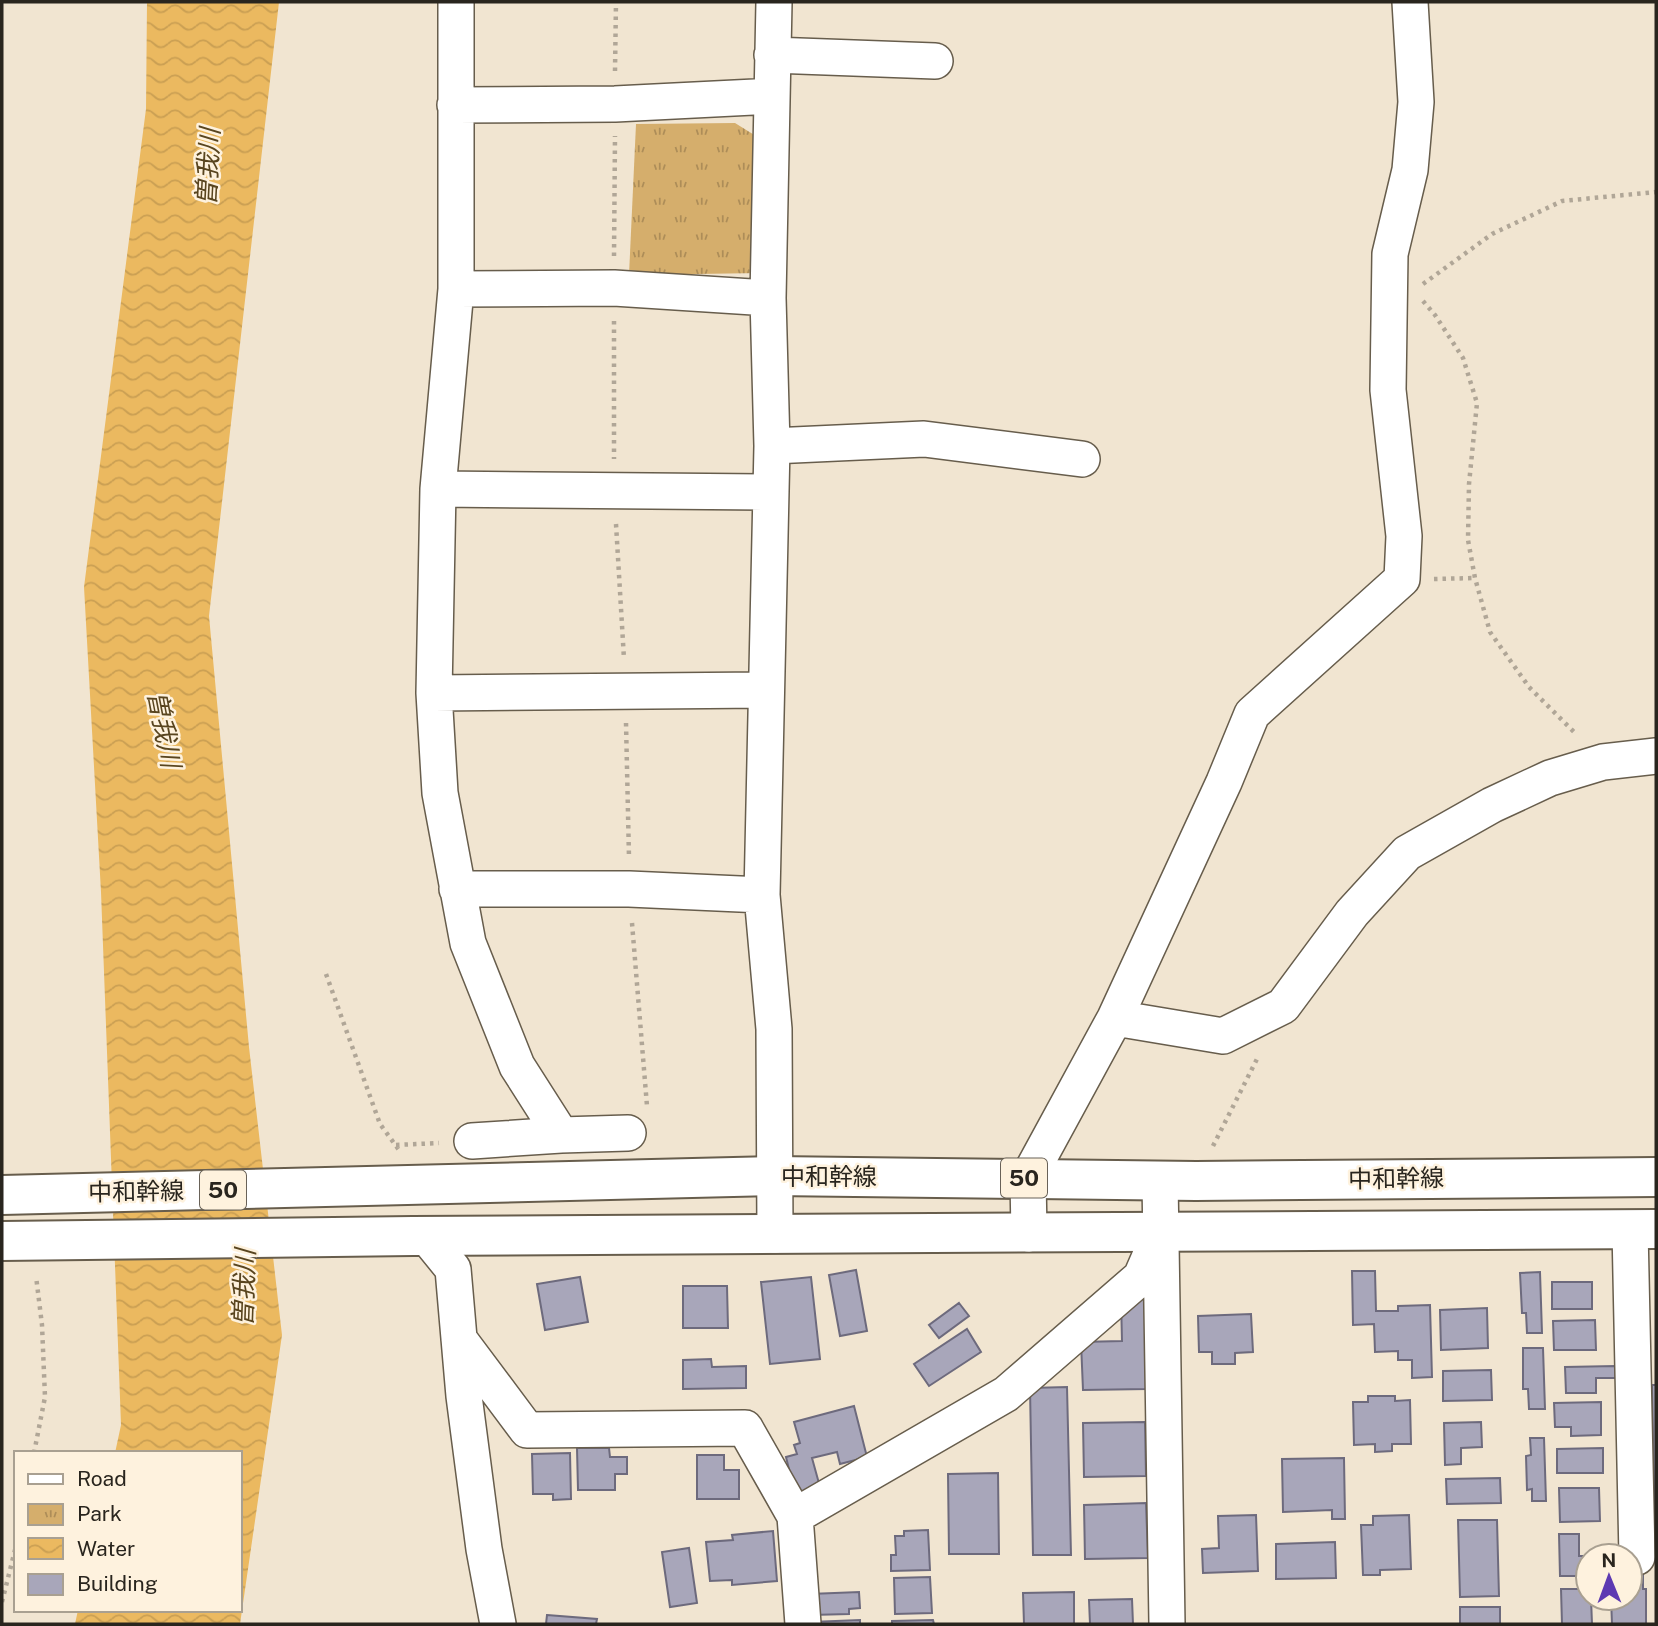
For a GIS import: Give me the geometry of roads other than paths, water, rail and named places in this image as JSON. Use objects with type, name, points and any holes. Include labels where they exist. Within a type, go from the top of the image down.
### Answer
[{"type":"main road","name":"中和幹線","points":[[2,1195],[774,1176],[1178,1181],[1656,1177]]},
{"type":"main road","name":"中和幹線","points":[[30,1240],[1643,1229]]},
{"type":"street","points":[[456,2],[456,289],[438,489],[434,694],[440,793],[468,943],[517,1066],[561,1135]]},
{"type":"street","points":[[774,2],[768,298],[772,446],[762,895],[775,1029],[775,1235]]},
{"type":"street","points":[[1029,1234],[1028,1178],[1115,1018],[1224,782],[1252,714],[1402,579],[1404,536],[1388,390],[1390,254],[1411,157],[1416,102],[1410,2]]},
{"type":"street","points":[[772,55],[935,61]]},
{"type":"street","points":[[455,104],[615,104],[772,96]]},
{"type":"street","points":[[456,289],[614,288],[768,298]]},
{"type":"street","points":[[772,446],[924,439],[1082,459]]},
{"type":"street","points":[[438,489],[771,492]]},
{"type":"street","points":[[434,694],[765,690]]},
{"type":"street","points":[[1115,1018],[1223,1036],[1283,1006],[1352,913],[1407,853],[1492,805],[1550,778],[1602,762],[1656,756]]},
{"type":"street","points":[[457,889],[629,889],[762,895]]},
{"type":"street","points":[[472,1141],[561,1135],[637,1121]]},
{"type":"street","points":[[795,1516],[1006,1395],[1141,1277],[1178,1181]]},
{"type":"street","points":[[1637,1542],[1643,1229]]},
{"type":"street","points":[[1160,1233],[1167,1624]]},
{"type":"street","points":[[420,1236],[453,1269],[482,1535],[498,1624]]},
{"type":"street","points":[[459,1339],[527,1430],[745,1428],[795,1516],[803,1624]]},
{"type":"water","name":"曽我川","points":[[147,2],[279,2],[209,616],[249,1047],[282,1335],[242,1610],[242,1451],[115,1451],[121,1425],[101,892],[84,587],[146,109]]},
{"type":"water","points":[[78,1612],[242,1612],[240,1624],[75,1624]]}]
